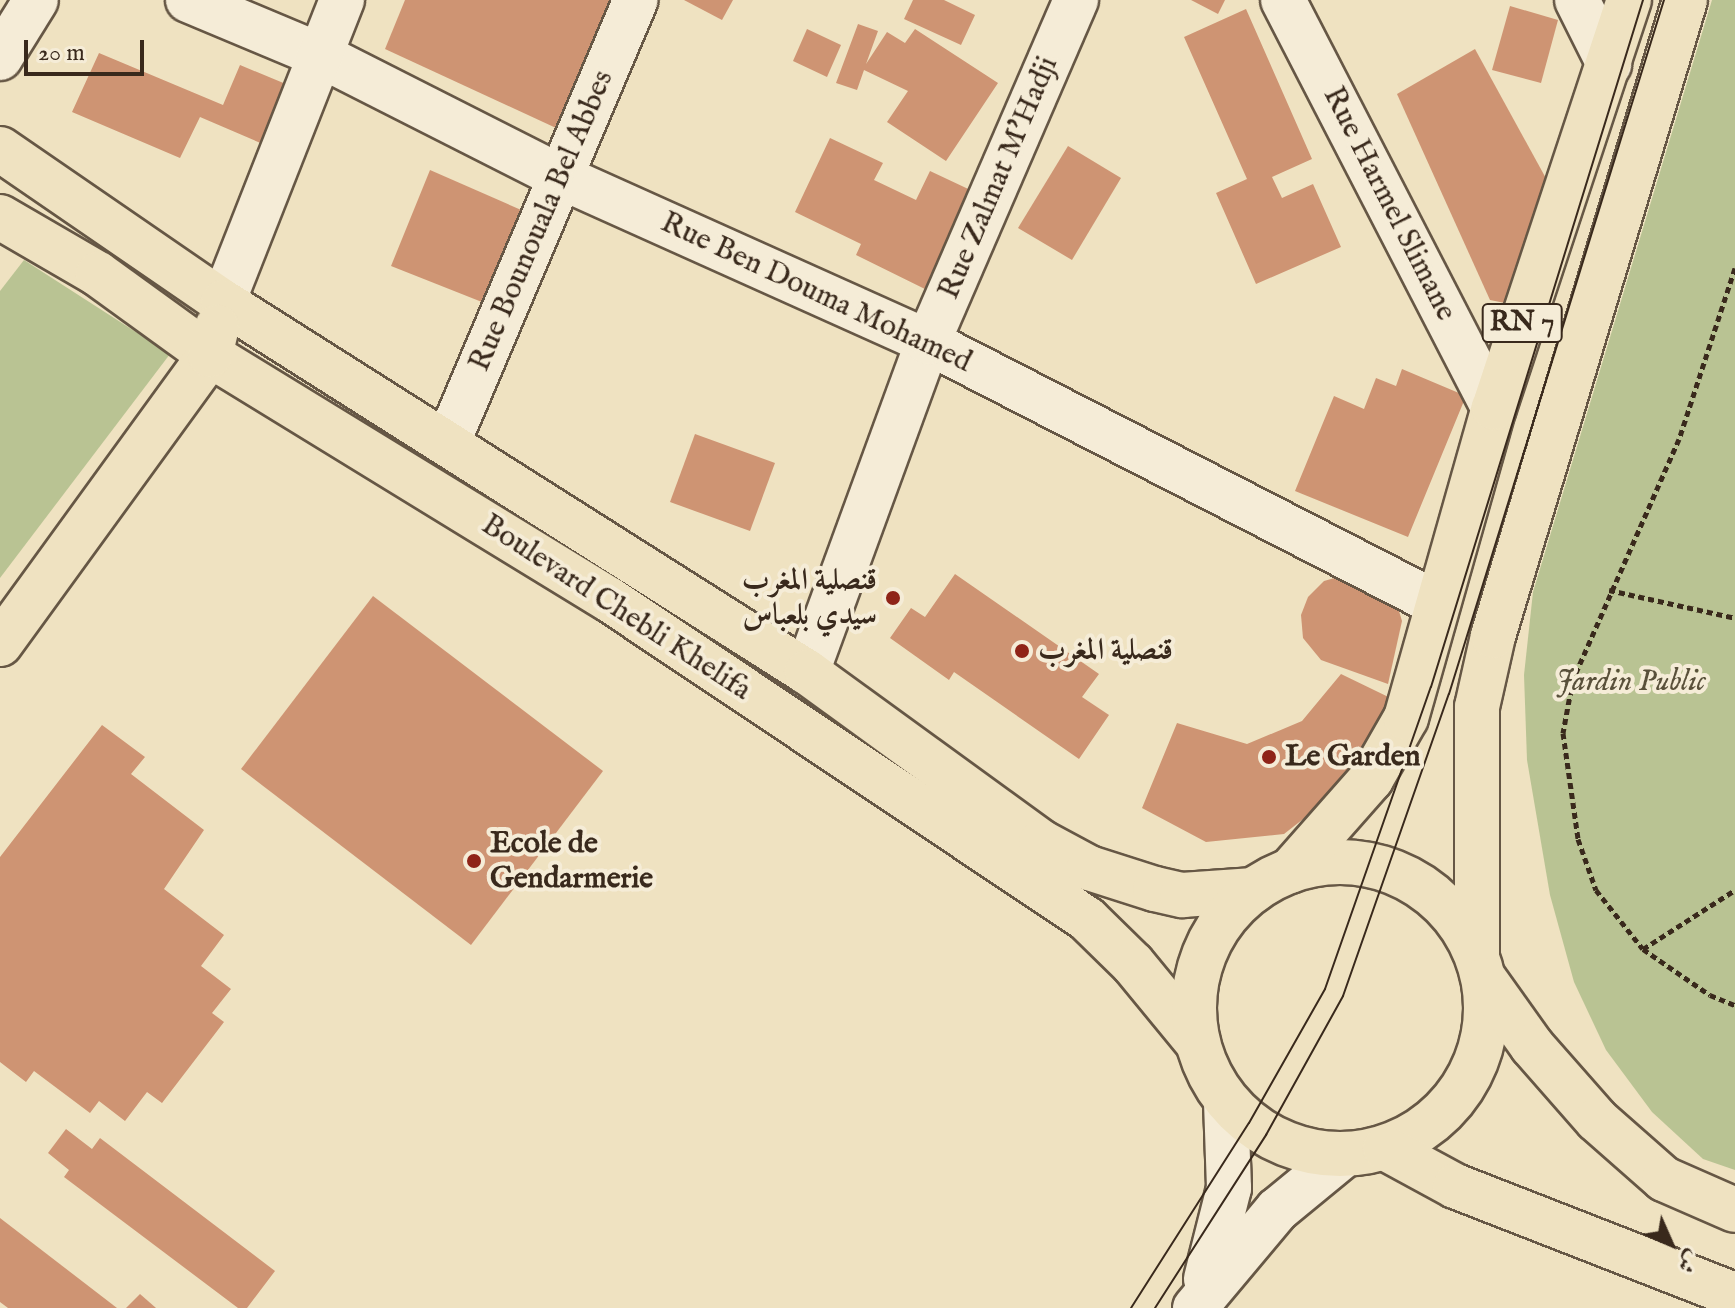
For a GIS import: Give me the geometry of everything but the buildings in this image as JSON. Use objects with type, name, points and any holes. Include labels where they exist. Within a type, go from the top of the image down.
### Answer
[{"type":"main road","name":"RN 7","points":[[1272,880],[1389,753],[1406,718],[1436,603],[1494,408],[1629,0]]},
{"type":"main road","name":"RN 7","points":[[1481,967],[1477,707],[1493,636],[1685,0]]},
{"type":"main road","points":[[0,149],[223,302],[807,672],[1041,842],[1089,868],[1182,895],[1272,880],[1343,861],[1401,875],[1441,901],[1532,1046],[1597,1120],[1664,1179],[1735,1210]]},
{"type":"main road","name":"Boulevard Chebli Khelifa","points":[[0,217],[98,274],[210,355],[610,600],[1087,919],[1133,964],[1198,1043]]},
{"type":"main road","points":[[0,644],[210,355],[223,302]]},
{"type":"main road","points":[[1272,880],[1229,913],[1206,953],[1194,1008],[1198,1043],[1226,1101],[1266,1135],[1304,1150],[1365,1151],[1735,1295]]},
{"type":"main road","points":[[1365,1151],[1423,1129],[1454,1100],[1476,1064],[1486,1022],[1481,967]]},
{"type":"street","points":[[0,58],[36,0]]},
{"type":"street","name":"Rue Ben Douma Mohamed","points":[[188,0],[322,56],[561,177],[928,342],[1436,603]]},
{"type":"street","points":[[223,302],[342,0]]},
{"type":"street","name":"Rue Bounouala Bel Abbes","points":[[448,442],[636,0]]},
{"type":"street","name":"Rue Zalmat M'Hadji","points":[[807,672],[928,342],[1076,0]]},
{"type":"street","name":"Rue Harmel Slimane","points":[[1283,0],[1494,408]]},
{"type":"street","points":[[1577,0],[1609,64]]},
{"type":"street","points":[[1193,1308],[1217,1245],[1229,1188],[1226,1101]]},
{"type":"street","points":[[1193,1308],[1277,1210],[1365,1151]]},
{"type":"path","points":[[1735,268],[1679,439],[1609,590],[1573,679],[1563,733],[1578,839],[1596,890],[1643,949],[1710,995],[1735,1005]]},
{"type":"path","points":[[1609,590],[1735,618]]},
{"type":"path","points":[[1643,949],[1735,890]]},
{"type":"green space","name":"Jardin Public","points":[[1712,0],[1735,0],[1735,1170],[1703,1159],[1652,1112],[1606,1050],[1574,982],[1550,895],[1527,760],[1524,675],[1533,592]]},
{"type":"green space","points":[[24,260],[170,354],[0,578],[0,291]]},
{"type":"tram line","points":[[1131,1308],[1249,1123],[1325,989],[1431,687],[1643,0]]},
{"type":"tram line","points":[[1155,1308],[1266,1135],[1343,996],[1449,694],[1664,0]]},
{"type":"place","name":"قنصلية المغرب سيدي بلعباس","points":[[893,598]]},
{"type":"place","name":"قنصلية المغرب","points":[[1022,651]]},
{"type":"place","name":"Le Garden","points":[[1269,757]]},
{"type":"place","name":"Ecole de Gendarmerie","points":[[474,861]]}]
